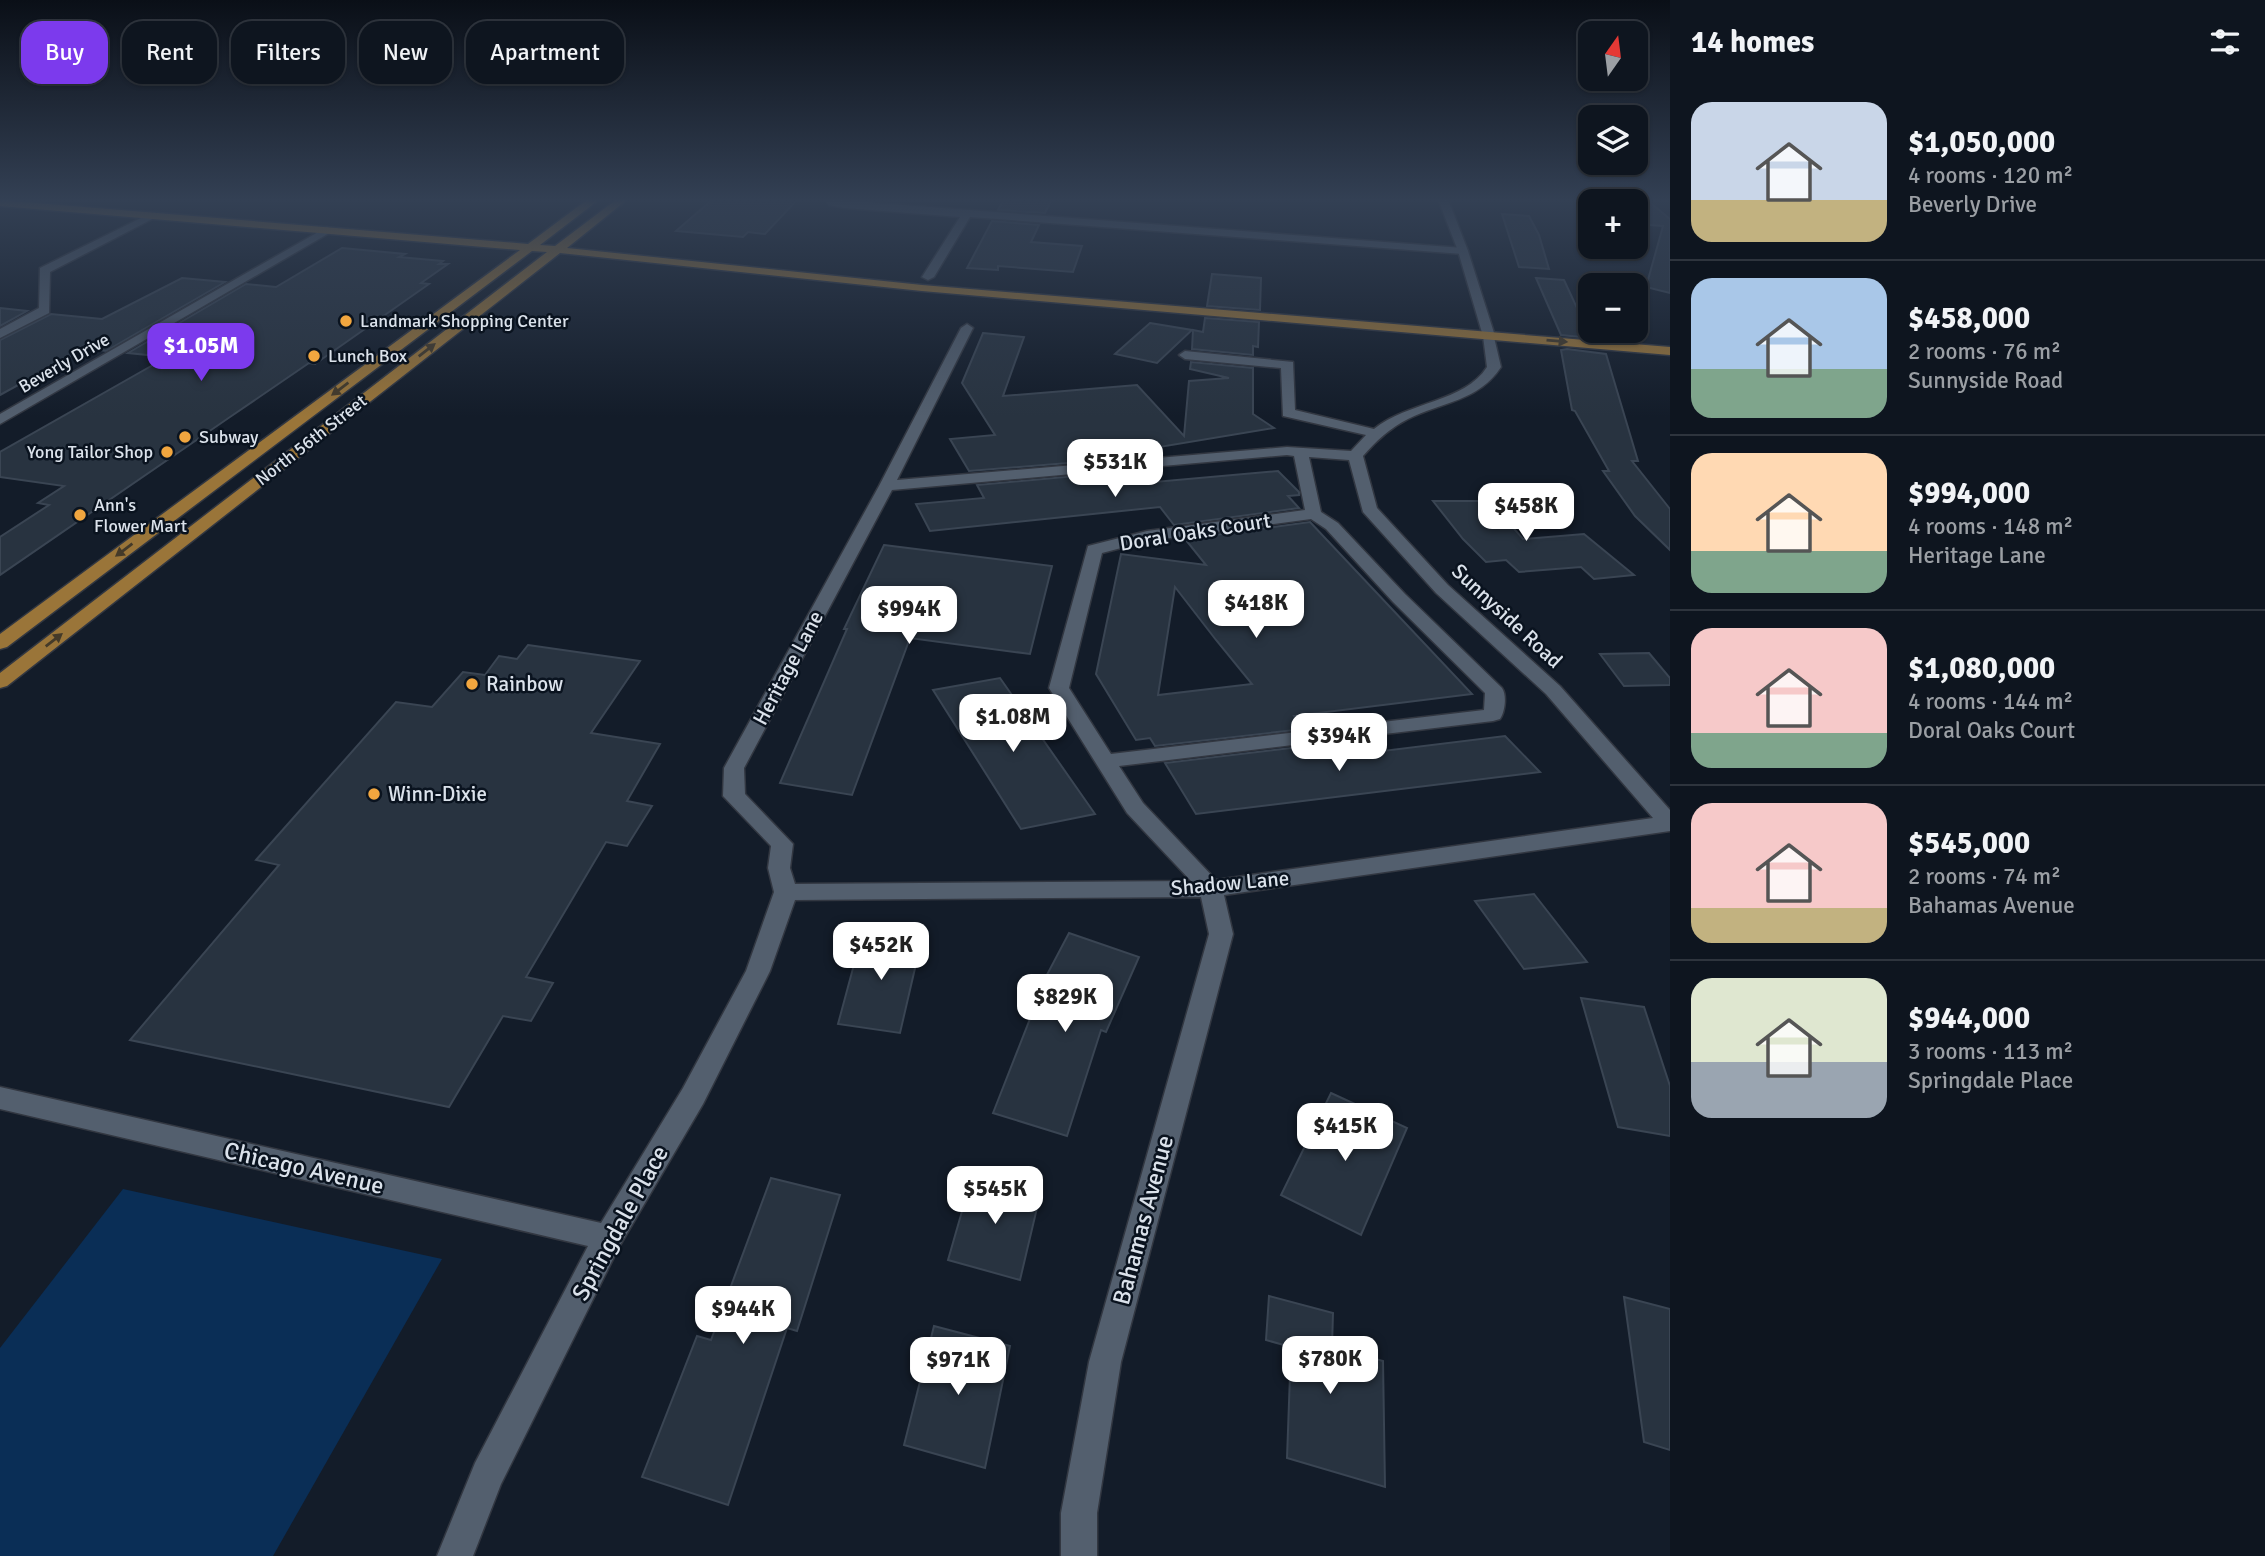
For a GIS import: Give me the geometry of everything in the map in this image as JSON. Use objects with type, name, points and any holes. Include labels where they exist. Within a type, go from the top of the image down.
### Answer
[{"type":"main road","name":"North 56th Street","points":[[0,643],[497,272]]},
{"type":"main road","name":"North 56th Street","points":[[0,682],[530,272]]},
{"type":"main road","points":[[769,272],[909,286],[1487,330],[1670,339]]},
{"type":"main road","points":[[880,272],[1487,330],[1670,351]]},
{"type":"main road","points":[[339,419],[340,407],[346,400],[394,361],[400,353],[394,348]]},
{"type":"main road","points":[[152,564],[153,554],[159,544],[238,480],[244,471],[233,469]]},
{"type":"street","points":[[0,334],[45,310],[44,272]]},
{"type":"street","name":"Beverly Drive","points":[[0,420],[255,272]]},
{"type":"street","points":[[928,277],[931,272]]},
{"type":"street","points":[[887,486],[1287,451],[1355,456],[1374,433],[1407,414],[1475,388],[1494,367],[1495,359],[1469,272]]},
{"type":"street","name":"Heritage Lane","points":[[786,892],[779,868],[782,844],[734,796],[734,768],[887,486],[967,328]]},
{"type":"street","points":[[1185,355],[1288,365],[1288,413],[1374,433]]},
{"type":"street","points":[[1105,761],[1493,715],[1495,692],[1404,603],[1332,526],[1314,514],[1301,452]]},
{"type":"street","name":"Sunnyside Road","points":[[1355,456],[1369,509],[1442,589],[1553,690],[1670,823]]},
{"type":"street","name":"Doral Oaks Court","points":[[1211,889],[1135,808],[1059,688],[1094,550],[1147,536],[1314,514]]},
{"type":"street","name":"Shadow Lane","points":[[786,892],[1211,889],[1670,823]]},
{"type":"street","name":"Bahamas Avenue","points":[[1079,1556],[1079,1513],[1105,1362],[1221,934],[1211,889]]},
{"type":"street","name":"Springdale Place","points":[[455,1556],[487,1475],[608,1238],[693,1096],[758,971],[786,892]]},
{"type":"street","name":"Chicago Avenue","points":[[0,1098],[608,1238]]},
{"type":"water","points":[[123,1189],[442,1259],[273,1556],[0,1556],[0,1348]]},
{"type":"building","points":[[302,272],[437,272],[421,283],[429,284],[315,364],[309,363],[0,575],[0,537],[49,505],[38,503],[64,486],[0,477],[0,452],[167,357],[128,353],[246,284],[276,287]]},
{"type":"building","points":[[1650,272],[1670,272],[1670,293],[1648,288]]},
{"type":"building","points":[[1212,274],[1261,278],[1260,310],[1207,306]]},
{"type":"building","points":[[182,278],[225,282],[106,351],[85,348],[0,395],[0,340],[51,314],[102,319]]},
{"type":"building","points":[[1536,278],[1564,280],[1578,310],[1578,337],[1561,335]]},
{"type":"building","points":[[0,308],[27,311],[0,326]]},
{"type":"building","points":[[1205,318],[1259,322],[1258,347],[1253,346],[1253,355],[1192,349],[1193,330],[1203,332]]},
{"type":"building","points":[[1150,323],[1192,330],[1157,363],[1115,354]]},
{"type":"building","points":[[983,333],[1024,337],[1003,396],[1137,385],[1184,436],[1189,381],[1229,378],[1190,369],[1191,362],[1253,368],[1253,414],[1274,428],[1117,454],[1117,459],[969,471],[950,439],[995,435],[962,383]]},
{"type":"building","points":[[1561,350],[1606,354],[1638,461],[1632,461],[1670,509],[1670,550],[1635,516],[1603,471],[1609,471],[1572,410]]},
{"type":"building","points":[[1278,471],[1299,492],[1299,495],[1288,496],[1299,508],[1174,525],[1160,507],[930,531],[916,504],[984,498],[977,485],[1119,472],[1121,485]]},
{"type":"building","points":[[1433,501],[1490,501],[1523,539],[1584,534],[1634,575],[1594,579],[1581,567],[1519,572],[1506,560],[1486,562],[1463,539]]},
{"type":"building","points":[[1310,522],[1472,694],[1294,716],[1304,729],[1155,746],[1150,738],[1136,740],[1096,674],[1121,554],[1206,565],[1185,539]],"holes":[[[1175,587],[1252,684],[1158,695]]]},
{"type":"building","points":[[884,545],[1052,566],[1030,654],[910,638],[852,795],[780,783],[847,629],[844,629]]},
{"type":"building","points":[[528,645],[640,661],[591,733],[660,744],[627,801],[652,806],[627,846],[606,842],[526,977],[553,983],[531,1021],[503,1016],[449,1107],[130,1040],[279,865],[256,860],[396,702],[432,707],[463,672],[485,675],[499,656],[517,659]]},
{"type":"building","points":[[1649,653],[1670,678],[1670,685],[1624,686],[1600,654]]},
{"type":"building","points":[[1000,678],[1095,814],[1021,829],[933,690]]},
{"type":"building","points":[[1505,736],[1540,772],[1196,814],[1165,763],[1316,745],[1326,758]]},
{"type":"building","points":[[1534,894],[1587,962],[1524,969],[1475,901]]},
{"type":"building","points":[[863,931],[922,938],[900,1033],[838,1024]]},
{"type":"building","points":[[1069,933],[1139,957],[1106,1032],[1101,1030],[1067,1136],[993,1113],[1035,1006],[1031,1005]]},
{"type":"building","points":[[1581,998],[1644,1007],[1670,1086],[1670,1136],[1618,1127]]},
{"type":"building","points":[[1331,1093],[1407,1128],[1361,1235],[1281,1195]]},
{"type":"building","points":[[973,1173],[1041,1191],[1020,1280],[948,1260]]},
{"type":"building","points":[[771,1178],[840,1195],[797,1331],[787,1328],[728,1505],[642,1477],[697,1336],[711,1340]]},
{"type":"building","points":[[1269,1296],[1333,1313],[1332,1347],[1383,1361],[1385,1487],[1287,1458],[1291,1347],[1266,1340]]},
{"type":"building","points":[[1624,1297],[1670,1309],[1670,1450],[1644,1442]]},
{"type":"building","points":[[934,1326],[1010,1346],[985,1468],[904,1445]]},
{"type":"place","name":"Landmark Shopping Center","points":[[346,321]]},
{"type":"place","name":"Lunch Box","points":[[314,356]]},
{"type":"place","name":"Subway","points":[[185,437]]},
{"type":"place","name":"Yong Tailor Shop","points":[[167,452]]},
{"type":"place","name":"Ann's Flower Mart","points":[[80,515]]},
{"type":"place","name":"Rainbow","points":[[472,684]]},
{"type":"place","name":"Winn-Dixie","points":[[374,794]]}]
